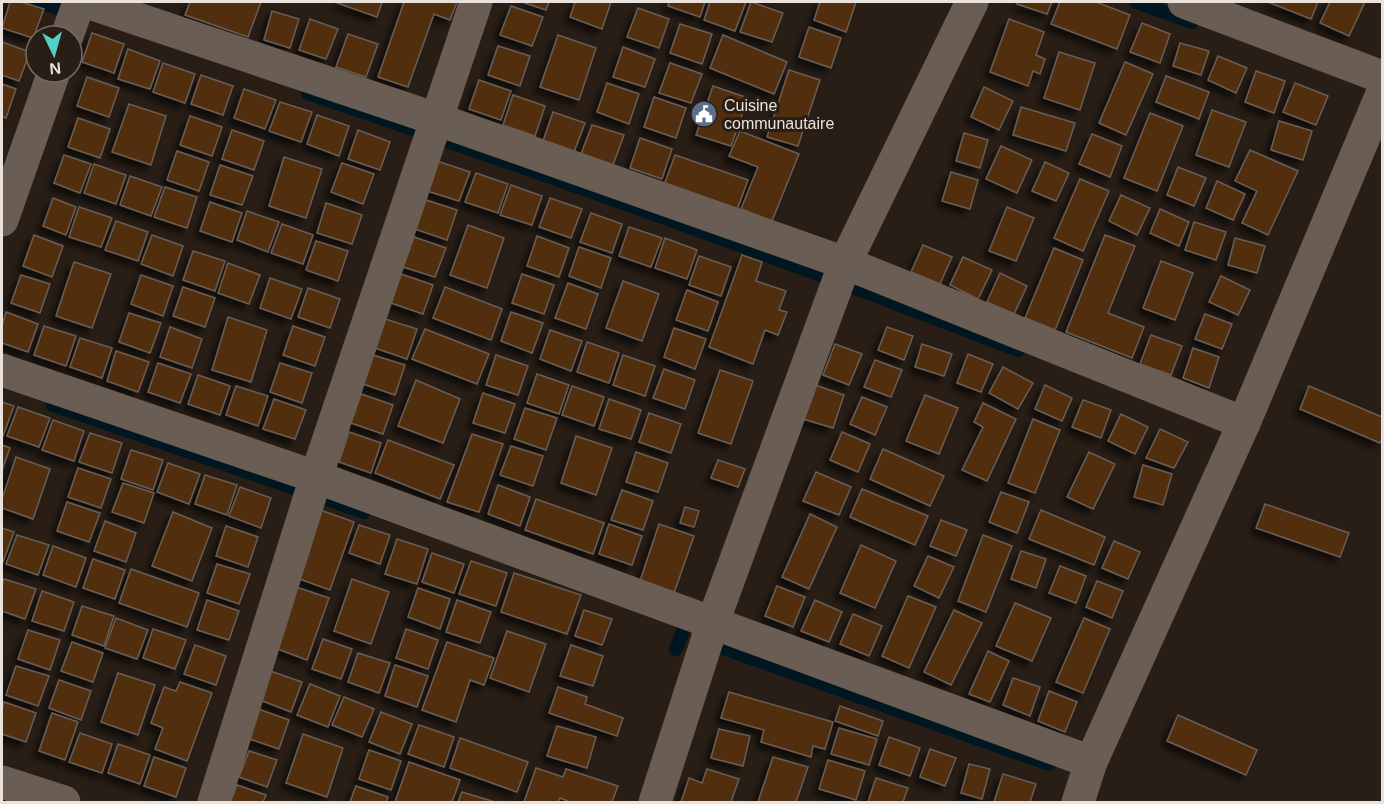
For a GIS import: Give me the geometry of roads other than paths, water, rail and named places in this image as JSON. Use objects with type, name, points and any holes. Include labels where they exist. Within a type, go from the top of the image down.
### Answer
[{"type":"street","points":[[71,24],[79,2]]},
{"type":"street","points":[[87,2],[436,119],[845,263],[1244,423]]},
{"type":"street","points":[[214,802],[316,477],[477,2]]},
{"type":"street","points":[[655,802],[713,622],[845,263],[972,2]]},
{"type":"street","points":[[1184,2],[1383,77]]},
{"type":"street","points":[[2,220],[50,84]]},
{"type":"street","points":[[1078,802],[1091,762],[1244,423],[1383,94]]},
{"type":"street","points":[[2,370],[316,477],[1091,762]]},
{"type":"street","points":[[2,782],[63,802]]},
{"type":"waterway","points":[[39,2],[77,15]]},
{"type":"waterway","points":[[1136,2],[1192,22]]},
{"type":"waterway","points":[[308,93],[664,218],[1018,350]]},
{"type":"waterway","points":[[53,405],[364,512]]},
{"type":"waterway","points":[[676,649],[686,623],[677,620]]},
{"type":"waterway","points":[[723,648],[1049,764]]},
{"type":"place","name":"Cuisine communautaire","points":[[704,114]]}]
